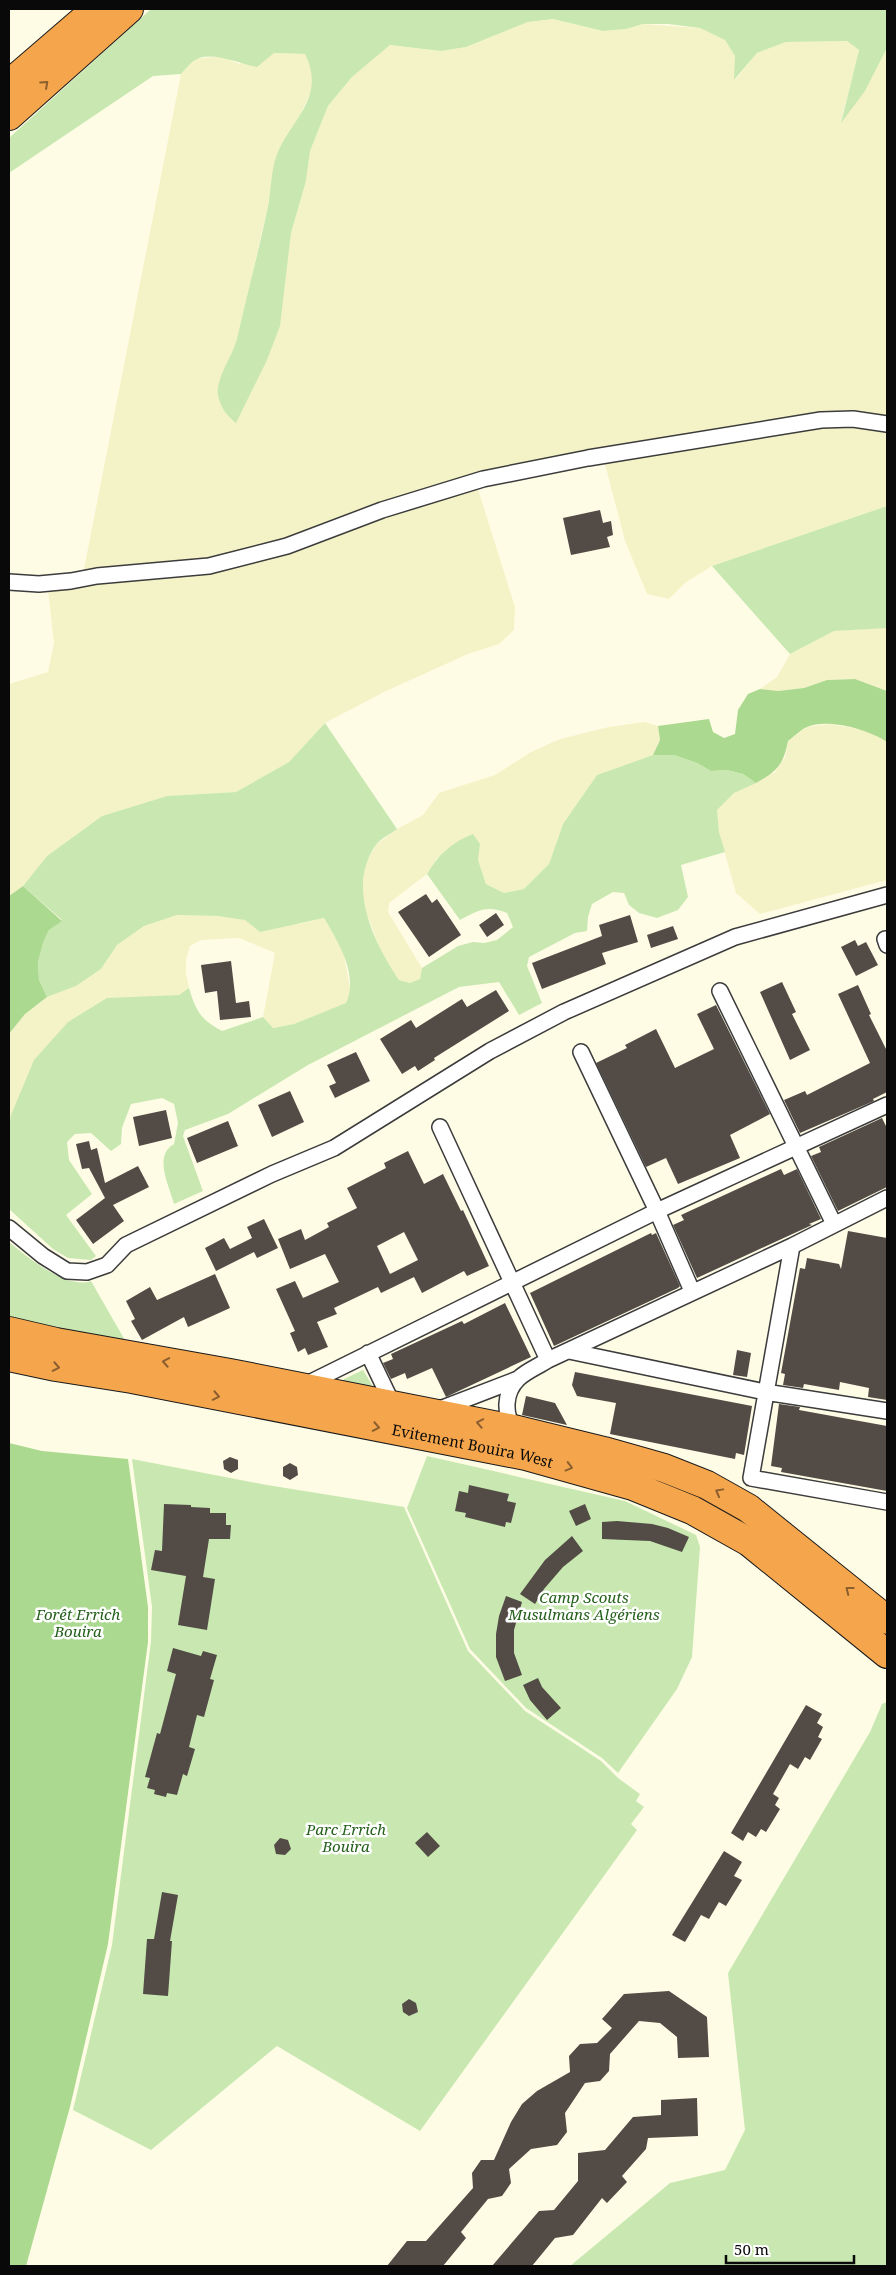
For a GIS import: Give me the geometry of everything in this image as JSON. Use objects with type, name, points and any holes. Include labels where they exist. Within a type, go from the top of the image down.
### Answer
[{"type":"highway","points":[[9,84],[96,9]]},
{"type":"highway","points":[[9,116],[129,9]]},
{"type":"highway","name":"Evitement Bouira West","points":[[9,1331],[56,1342],[301,1386],[514,1430],[664,1468],[707,1485],[748,1508],[887,1620]]},
{"type":"highway","name":"Evitement Bouira West","points":[[9,1357],[56,1367],[132,1379],[526,1456],[633,1486],[692,1510],[749,1542],[887,1654]]},
{"type":"street","points":[[9,582],[39,584],[97,576],[209,566],[287,546],[424,496],[526,470],[735,433],[822,420],[853,419],[887,424]]},
{"type":"street","points":[[9,1228],[43,1256],[67,1271],[87,1272],[106,1264],[126,1245],[272,1174],[334,1148],[490,1051],[564,1012],[735,937],[887,895]]},
{"type":"street","points":[[720,992],[834,1224]]},
{"type":"street","points":[[581,1052],[657,1211],[692,1291]]},
{"type":"street","points":[[301,1386],[657,1211],[887,1105]]},
{"type":"street","points":[[440,1126],[548,1360]]},
{"type":"street","points":[[424,1412],[446,1408],[518,1380],[548,1360],[692,1291],[792,1246],[887,1198]]},
{"type":"street","points":[[792,1246],[751,1478],[887,1502]]},
{"type":"street","points":[[569,1351],[766,1392],[887,1411]]},
{"type":"street","points":[[368,1353],[393,1405]]},
{"type":"street","points":[[514,1430],[505,1410],[510,1393],[518,1380]]},
{"type":"green space","points":[[151,9],[887,9],[887,48],[865,91],[841,123],[859,50],[847,41],[786,42],[757,53],[734,80],[735,56],[725,40],[700,28],[668,24],[643,24],[626,29],[603,31],[553,19],[528,22],[466,47],[441,51],[390,45],[352,77],[328,106],[310,151],[306,181],[291,233],[280,326],[267,360],[236,423],[222,407],[218,395],[219,382],[237,339],[269,200],[276,157],[309,96],[312,84],[311,70],[305,54],[274,53],[257,67],[217,57],[202,57],[193,61],[181,74],[153,76],[9,173],[9,138]]},
{"type":"green space","points":[[553,19],[603,31],[626,29],[643,24],[700,28],[725,40],[735,56],[735,80],[757,53],[786,42],[847,41],[859,50],[841,121],[865,91],[887,48],[887,506],[712,566],[685,583],[669,599],[647,594],[625,541],[604,460],[477,486],[515,607],[514,630],[499,644],[468,654],[384,692],[325,723],[289,762],[236,792],[167,796],[102,816],[47,856],[23,886],[9,896],[9,684],[48,672],[54,643],[48,590],[72,588],[102,582],[83,574],[181,74],[195,59],[221,56],[239,64],[274,53],[305,54],[312,70],[312,90],[276,157],[268,205],[235,350],[220,380],[286,267],[291,233],[306,181],[310,151],[328,106],[352,77],[390,45],[441,51],[466,47],[528,22]]},
{"type":"green space","points":[[887,506],[887,628],[834,631],[790,654],[712,566]]},
{"type":"green space","points":[[887,628],[887,691],[855,679],[827,680],[804,688],[778,691],[760,689],[777,677],[790,654],[834,631]]},
{"type":"green space","points":[[855,679],[887,691],[887,742],[870,733],[849,727],[826,724],[807,727],[788,741],[784,756],[778,767],[756,783],[743,774],[727,770],[711,771],[697,763],[674,755],[653,755],[660,740],[658,726],[709,719],[713,732],[724,738],[735,734],[738,710],[748,694],[760,689],[778,691],[804,688],[827,680]]},
{"type":"green space","points":[[644,722],[658,726],[660,740],[653,755],[597,775],[563,824],[549,864],[524,889],[504,893],[486,884],[478,860],[480,844],[437,858],[427,874],[389,903],[388,912],[422,968],[420,979],[410,983],[399,980],[384,959],[367,915],[362,891],[365,864],[377,844],[397,829],[423,815],[439,793],[495,775],[531,752],[560,739],[609,727]]},
{"type":"green space","points":[[325,723],[397,829],[376,845],[367,861],[363,878],[364,896],[367,914],[381,949],[399,980],[410,983],[420,979],[422,968],[458,946],[473,942],[484,943],[497,940],[513,927],[507,913],[494,909],[478,911],[460,920],[427,874],[441,855],[458,841],[473,834],[480,844],[478,860],[486,884],[504,893],[524,889],[549,864],[563,824],[597,775],[653,755],[674,755],[697,763],[711,771],[727,770],[743,774],[756,783],[734,793],[717,810],[719,832],[725,852],[681,865],[688,897],[678,910],[657,918],[639,913],[629,905],[624,893],[613,892],[592,904],[588,917],[587,931],[575,933],[529,957],[527,966],[542,1003],[519,1015],[499,982],[459,987],[308,1065],[228,1114],[185,1130],[183,1136],[203,1191],[174,1204],[166,1180],[163,1163],[168,1149],[174,1144],[178,1123],[174,1104],[162,1098],[131,1104],[122,1128],[121,1144],[111,1151],[91,1133],[75,1134],[67,1142],[69,1160],[92,1194],[66,1215],[96,1256],[91,1260],[68,1258],[53,1249],[9,1209],[9,1127],[11,1115],[34,1060],[68,1022],[107,998],[179,995],[189,988],[200,1014],[222,1031],[263,1017],[273,1028],[294,1024],[346,1003],[350,981],[341,948],[324,918],[260,932],[245,920],[218,916],[177,915],[144,926],[117,945],[101,969],[76,986],[47,997],[39,980],[38,962],[49,930],[62,920],[23,886],[47,856],[102,816],[167,796],[236,792],[289,762]]},
{"type":"green space","points":[[830,724],[876,734],[887,742],[887,880],[760,914],[736,893],[719,832],[717,810],[734,793],[775,772],[785,757],[788,741],[807,727]]},
{"type":"green space","points":[[23,886],[62,921],[49,930],[38,962],[39,980],[47,997],[25,1014],[9,1034],[9,896]]},
{"type":"green space","points":[[177,915],[218,916],[299,924],[324,918],[343,951],[351,993],[347,1003],[294,1024],[272,1028],[263,1017],[275,953],[239,938],[201,940],[190,946],[186,959],[189,988],[9,1127],[9,1034],[25,1014],[47,997],[76,986],[101,969],[117,945],[144,926]]},
{"type":"green space","points":[[9,1242],[26,1256],[59,1277],[81,1283],[91,1281],[126,1342],[9,1319]]},
{"type":"green space","points":[[363,1370],[372,1385],[371,1387],[343,1382],[344,1379]]},
{"type":"green space","name":"Forêt Errich Bouira","points":[[9,1443],[42,1451],[128,1459],[148,1607],[148,1642],[108,1944],[70,2107],[26,2266],[9,2266]]},
{"type":"green space","name":"Camp Scouts Musulmans Algériens","points":[[427,1456],[625,1501],[696,1535],[700,1547],[692,1657],[677,1689],[618,1773],[602,1758],[526,1708],[470,1649],[407,1508]]},
{"type":"green space","name":"Parc Errich Bouira","points":[[132,1459],[267,1485],[404,1507],[468,1651],[525,1711],[601,1761],[618,1778],[640,1794],[636,1801],[644,1807],[631,1824],[637,1830],[420,2131],[277,2046],[151,2150],[73,2110],[112,1945],[151,1641],[152,1607]]},
{"type":"green space","points":[[887,1702],[887,2266],[570,2266],[670,2183],[725,2170],[745,2130],[728,1973],[870,1732],[882,1704]]},
{"type":"building","points":[[600,510],[603,523],[611,521],[613,535],[607,537],[610,547],[571,555],[563,518]]},
{"type":"building","points":[[426,894],[432,903],[437,899],[461,935],[429,957],[398,912]]},
{"type":"building","points":[[496,913],[504,925],[487,937],[479,925]]},
{"type":"building","points":[[630,915],[638,942],[602,953],[606,964],[542,989],[532,963],[602,936],[599,925]]},
{"type":"building","points":[[673,926],[678,939],[651,948],[647,935]]},
{"type":"building","points":[[855,940],[858,946],[866,942],[878,965],[856,976],[841,947]]},
{"type":"building","points":[[231,961],[236,1003],[249,1001],[251,1017],[220,1020],[217,991],[205,993],[201,965]]},
{"type":"building","points":[[782,982],[796,1012],[792,1014],[810,1050],[790,1060],[760,992]]},
{"type":"building","points":[[858,985],[871,1014],[869,1015],[887,1051],[887,1092],[873,1099],[874,1101],[800,1133],[784,1100],[805,1091],[807,1095],[870,1063],[838,994]]},
{"type":"building","points":[[496,990],[509,1011],[434,1058],[435,1060],[418,1071],[415,1066],[402,1074],[380,1039],[411,1020],[416,1028],[462,999],[467,1007]]},
{"type":"building","points":[[716,1005],[770,1114],[730,1135],[740,1158],[678,1184],[666,1158],[646,1167],[596,1063],[627,1048],[625,1045],[656,1029],[675,1068],[714,1049],[697,1014]]},
{"type":"building","points":[[356,1052],[370,1081],[335,1098],[329,1086],[336,1083],[327,1065]]},
{"type":"building","points":[[290,1091],[304,1122],[272,1137],[258,1105]]},
{"type":"building","points":[[166,1110],[172,1138],[139,1146],[133,1117]]},
{"type":"building","points":[[882,1118],[887,1128],[887,1187],[838,1211],[811,1156],[821,1152],[819,1147]]},
{"type":"building","points":[[228,1121],[238,1146],[197,1163],[187,1138]]},
{"type":"building","points":[[89,1141],[91,1150],[97,1148],[105,1183],[138,1166],[149,1187],[113,1205],[124,1221],[93,1244],[76,1220],[105,1198],[89,1168],[82,1169],[76,1144]]},
{"type":"building","points":[[408,1151],[424,1184],[443,1174],[461,1211],[463,1210],[489,1266],[467,1276],[464,1271],[422,1293],[414,1277],[381,1293],[378,1287],[334,1308],[337,1314],[317,1322],[328,1347],[308,1355],[305,1348],[298,1352],[290,1333],[295,1331],[276,1289],[295,1281],[303,1298],[339,1282],[325,1254],[290,1269],[278,1239],[301,1229],[305,1240],[329,1227],[327,1223],[357,1208],[347,1188],[386,1168],[384,1163]],"holes":[[[404,1232],[418,1260],[390,1274],[377,1246]]]},
{"type":"building","points":[[781,1169],[784,1175],[797,1169],[821,1219],[809,1224],[812,1225],[697,1278],[673,1225],[684,1220],[681,1215]]},
{"type":"building","points":[[264,1219],[278,1248],[257,1258],[254,1252],[216,1271],[205,1248],[224,1238],[230,1249],[252,1238],[247,1227]]},
{"type":"building","points":[[848,1231],[887,1238],[887,1400],[868,1397],[869,1388],[840,1382],[839,1390],[804,1384],[803,1388],[783,1385],[785,1374],[781,1373],[800,1268],[805,1269],[807,1258],[839,1264],[841,1269]]},
{"type":"building","points":[[651,1233],[652,1235],[656,1233],[680,1286],[554,1346],[530,1293]]},
{"type":"building","points":[[215,1274],[230,1308],[188,1327],[184,1317],[142,1340],[131,1321],[135,1319],[126,1301],[150,1287],[157,1300]]},
{"type":"building","points":[[505,1303],[531,1357],[446,1397],[432,1368],[407,1379],[405,1373],[391,1379],[383,1363],[393,1359],[391,1354],[462,1321],[464,1324]]},
{"type":"building","points":[[737,1350],[751,1353],[747,1377],[733,1375]]},
{"type":"building","points":[[575,1372],[752,1406],[744,1455],[736,1453],[735,1459],[610,1434],[616,1403],[577,1396],[572,1385]]},
{"type":"building","points":[[526,1396],[555,1403],[567,1425],[522,1415]]},
{"type":"building","points":[[779,1404],[800,1407],[799,1410],[887,1426],[887,1491],[781,1472],[782,1468],[771,1466]]},
{"type":"building","points":[[230,1457],[238,1460],[238,1469],[231,1473],[224,1469],[223,1461]]},
{"type":"building","points":[[290,1463],[297,1467],[298,1475],[290,1480],[283,1476],[283,1467]]},
{"type":"building","points":[[469,1485],[509,1494],[507,1501],[516,1503],[511,1523],[506,1522],[505,1527],[465,1517],[466,1513],[455,1511],[459,1491],[468,1493]]},
{"type":"building","points":[[164,1504],[191,1505],[191,1507],[210,1508],[210,1513],[226,1513],[226,1525],[231,1525],[230,1539],[209,1539],[203,1577],[215,1579],[207,1630],[178,1625],[186,1576],[151,1570],[155,1550],[162,1551]]},
{"type":"building","points":[[585,1504],[591,1519],[576,1526],[569,1511]]},
{"type":"building","points":[[617,1521],[652,1524],[668,1528],[689,1537],[682,1552],[650,1541],[602,1539],[602,1522]]},
{"type":"building","points":[[572,1536],[583,1551],[563,1567],[544,1589],[535,1604],[520,1594],[545,1560]]},
{"type":"building","points":[[506,1596],[522,1602],[514,1630],[514,1653],[522,1675],[505,1681],[496,1657],[496,1634],[499,1616]]},
{"type":"building","points":[[173,1648],[201,1656],[203,1651],[217,1655],[210,1679],[214,1680],[204,1717],[197,1715],[189,1747],[195,1749],[187,1776],[183,1774],[177,1795],[167,1793],[166,1797],[154,1794],[155,1790],[147,1788],[150,1778],[145,1777],[157,1733],[160,1734],[176,1674],[167,1671]]},
{"type":"building","points":[[538,1678],[542,1687],[561,1708],[547,1720],[530,1700],[523,1685]]},
{"type":"building","points":[[806,1705],[822,1714],[817,1723],[823,1727],[818,1737],[822,1739],[810,1760],[805,1757],[798,1769],[790,1764],[773,1794],[779,1798],[775,1805],[780,1809],[766,1832],[761,1829],[756,1837],[748,1832],[743,1841],[731,1833]]},
{"type":"building","points":[[427,1832],[440,1846],[428,1857],[415,1843]]},
{"type":"building","points":[[280,1838],[288,1840],[291,1849],[285,1855],[276,1854],[274,1845]]},
{"type":"building","points":[[724,1851],[742,1862],[734,1876],[742,1880],[726,1906],[719,1902],[709,1919],[701,1915],[685,1942],[672,1935]]},
{"type":"building","points":[[162,1892],[178,1895],[170,1941],[172,1941],[168,1996],[143,1994],[147,1939],[154,1939]]},
{"type":"building","points":[[669,1991],[707,2017],[709,2057],[678,2058],[677,2037],[660,2023],[639,2021],[610,2054],[609,2071],[600,2081],[585,2083],[565,2113],[567,2132],[557,2145],[531,2149],[509,2169],[511,2183],[502,2196],[488,2199],[461,2232],[466,2238],[443,2266],[387,2266],[407,2241],[426,2241],[473,2188],[472,2173],[481,2160],[494,2160],[511,2122],[522,2104],[537,2091],[570,2072],[569,2056],[580,2044],[597,2043],[612,2028],[602,2019],[624,1994]]},
{"type":"building","points":[[409,1999],[416,2003],[418,2012],[409,2016],[403,2012],[402,2004]]},
{"type":"building","points":[[697,2098],[698,2136],[648,2138],[646,2149],[622,2176],[627,2182],[607,2203],[602,2198],[573,2235],[555,2238],[532,2266],[492,2266],[539,2211],[554,2210],[578,2181],[578,2153],[605,2150],[633,2117],[661,2115],[661,2100]]}]
